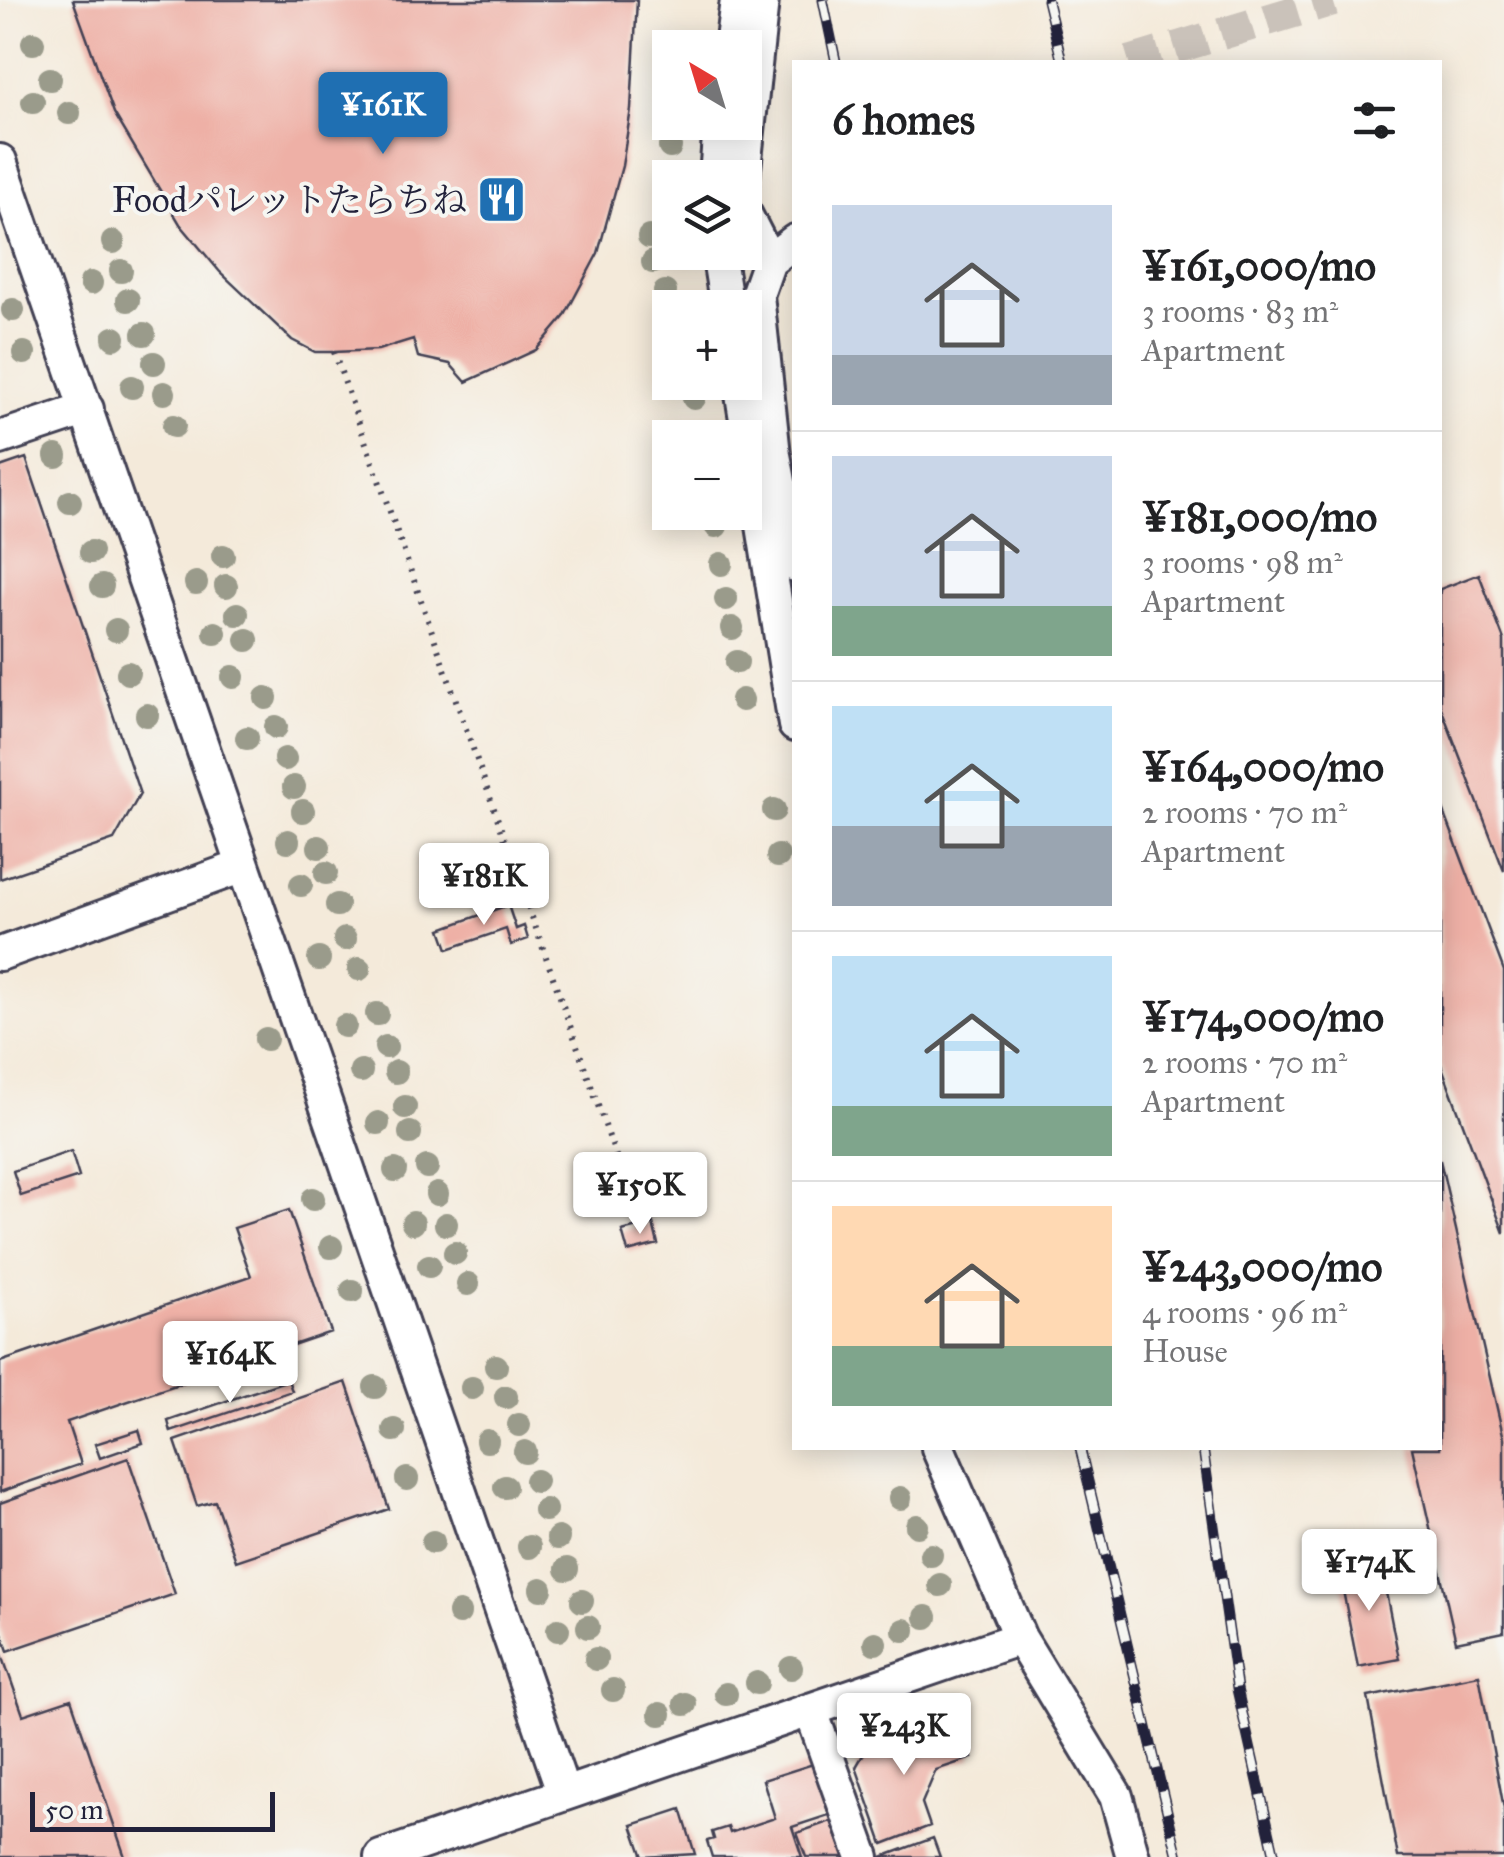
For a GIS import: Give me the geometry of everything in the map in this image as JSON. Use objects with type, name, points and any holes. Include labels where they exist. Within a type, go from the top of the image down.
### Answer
[{"type":"street","points":[[733,30],[737,0]]},
{"type":"street","points":[[745,160],[747,107],[762,0]]},
{"type":"street","points":[[0,161],[414,1350],[563,1791]]},
{"type":"street","points":[[762,231],[782,251],[757,295],[774,455],[792,548]]},
{"type":"street","points":[[743,400],[792,706]]},
{"type":"street","points":[[0,438],[87,409]]},
{"type":"street","points":[[0,954],[243,866]]},
{"type":"street","points":[[939,1450],[1020,1638],[1116,1796],[1133,1857]]},
{"type":"street","points":[[381,1857],[563,1791],[1020,1638]]},
{"type":"street","points":[[811,1711],[863,1857]]},
{"type":"path","points":[[334,352],[642,1231]]},
{"type":"building","points":[[73,0],[637,0],[631,109],[622,166],[598,253],[564,317],[536,350],[466,382],[450,364],[418,357],[413,339],[378,350],[334,352],[315,352],[292,340],[220,272],[180,224],[114,113]]},
{"type":"building","points":[[26,458],[140,794],[114,840],[0,879],[0,467]]},
{"type":"building","points":[[1479,574],[1504,640],[1504,871],[1442,710],[1442,588]]},
{"type":"building","points":[[1442,806],[1504,971],[1504,1233],[1442,1067]]},
{"type":"building","points":[[508,905],[516,929],[524,926],[528,939],[511,945],[506,929],[448,949],[441,929]]},
{"type":"building","points":[[71,1151],[79,1177],[21,1196],[13,1171]]},
{"type":"building","points":[[1442,1169],[1504,1439],[1504,1632],[1456,1642],[1412,1450],[1442,1450]]},
{"type":"building","points":[[289,1210],[331,1332],[67,1422],[81,1464],[0,1492],[0,1362],[251,1276],[234,1228]]},
{"type":"building","points":[[653,1223],[658,1244],[628,1252],[622,1231]]},
{"type":"building","points":[[288,1380],[292,1391],[171,1432],[168,1421]]},
{"type":"building","points":[[346,1382],[389,1509],[236,1561],[215,1501],[197,1506],[175,1441]]},
{"type":"building","points":[[139,1430],[143,1443],[100,1458],[95,1444]]},
{"type":"building","points":[[128,1458],[175,1594],[8,1651],[0,1628],[0,1503]]},
{"type":"building","points":[[1380,1562],[1399,1659],[1358,1667],[1339,1570]]},
{"type":"building","points":[[0,1649],[23,1715],[71,1699],[125,1857],[0,1857]]},
{"type":"building","points":[[1479,1675],[1504,1809],[1504,1857],[1398,1857],[1368,1697]]},
{"type":"building","points":[[896,1729],[928,1743],[963,1732],[972,1758],[936,1770],[922,1803],[930,1826],[883,1844],[856,1767],[874,1736]]},
{"type":"building","points":[[813,1764],[829,1815],[792,1827],[802,1857],[712,1857],[707,1841],[714,1839],[712,1832],[728,1827],[730,1833],[775,1818],[763,1780]]},
{"type":"building","points":[[681,1809],[695,1854],[643,1857],[632,1825]]},
{"type":"building","points":[[831,1821],[845,1857],[806,1857],[797,1833]]},
{"type":"building","points":[[933,1838],[940,1857],[882,1857]]},
{"type":"tunnel","points":[[1136,60],[1333,0]]},
{"type":"railway","points":[[823,0],[836,60]]},
{"type":"railway","points":[[1047,0],[1062,60]]},
{"type":"railway","points":[[1080,1450],[1178,1857]]},
{"type":"railway","points":[[1203,1450],[1237,1689],[1275,1857]]},
{"type":"place","name":"Foodパレットたらちね","points":[[502,200]]}]
